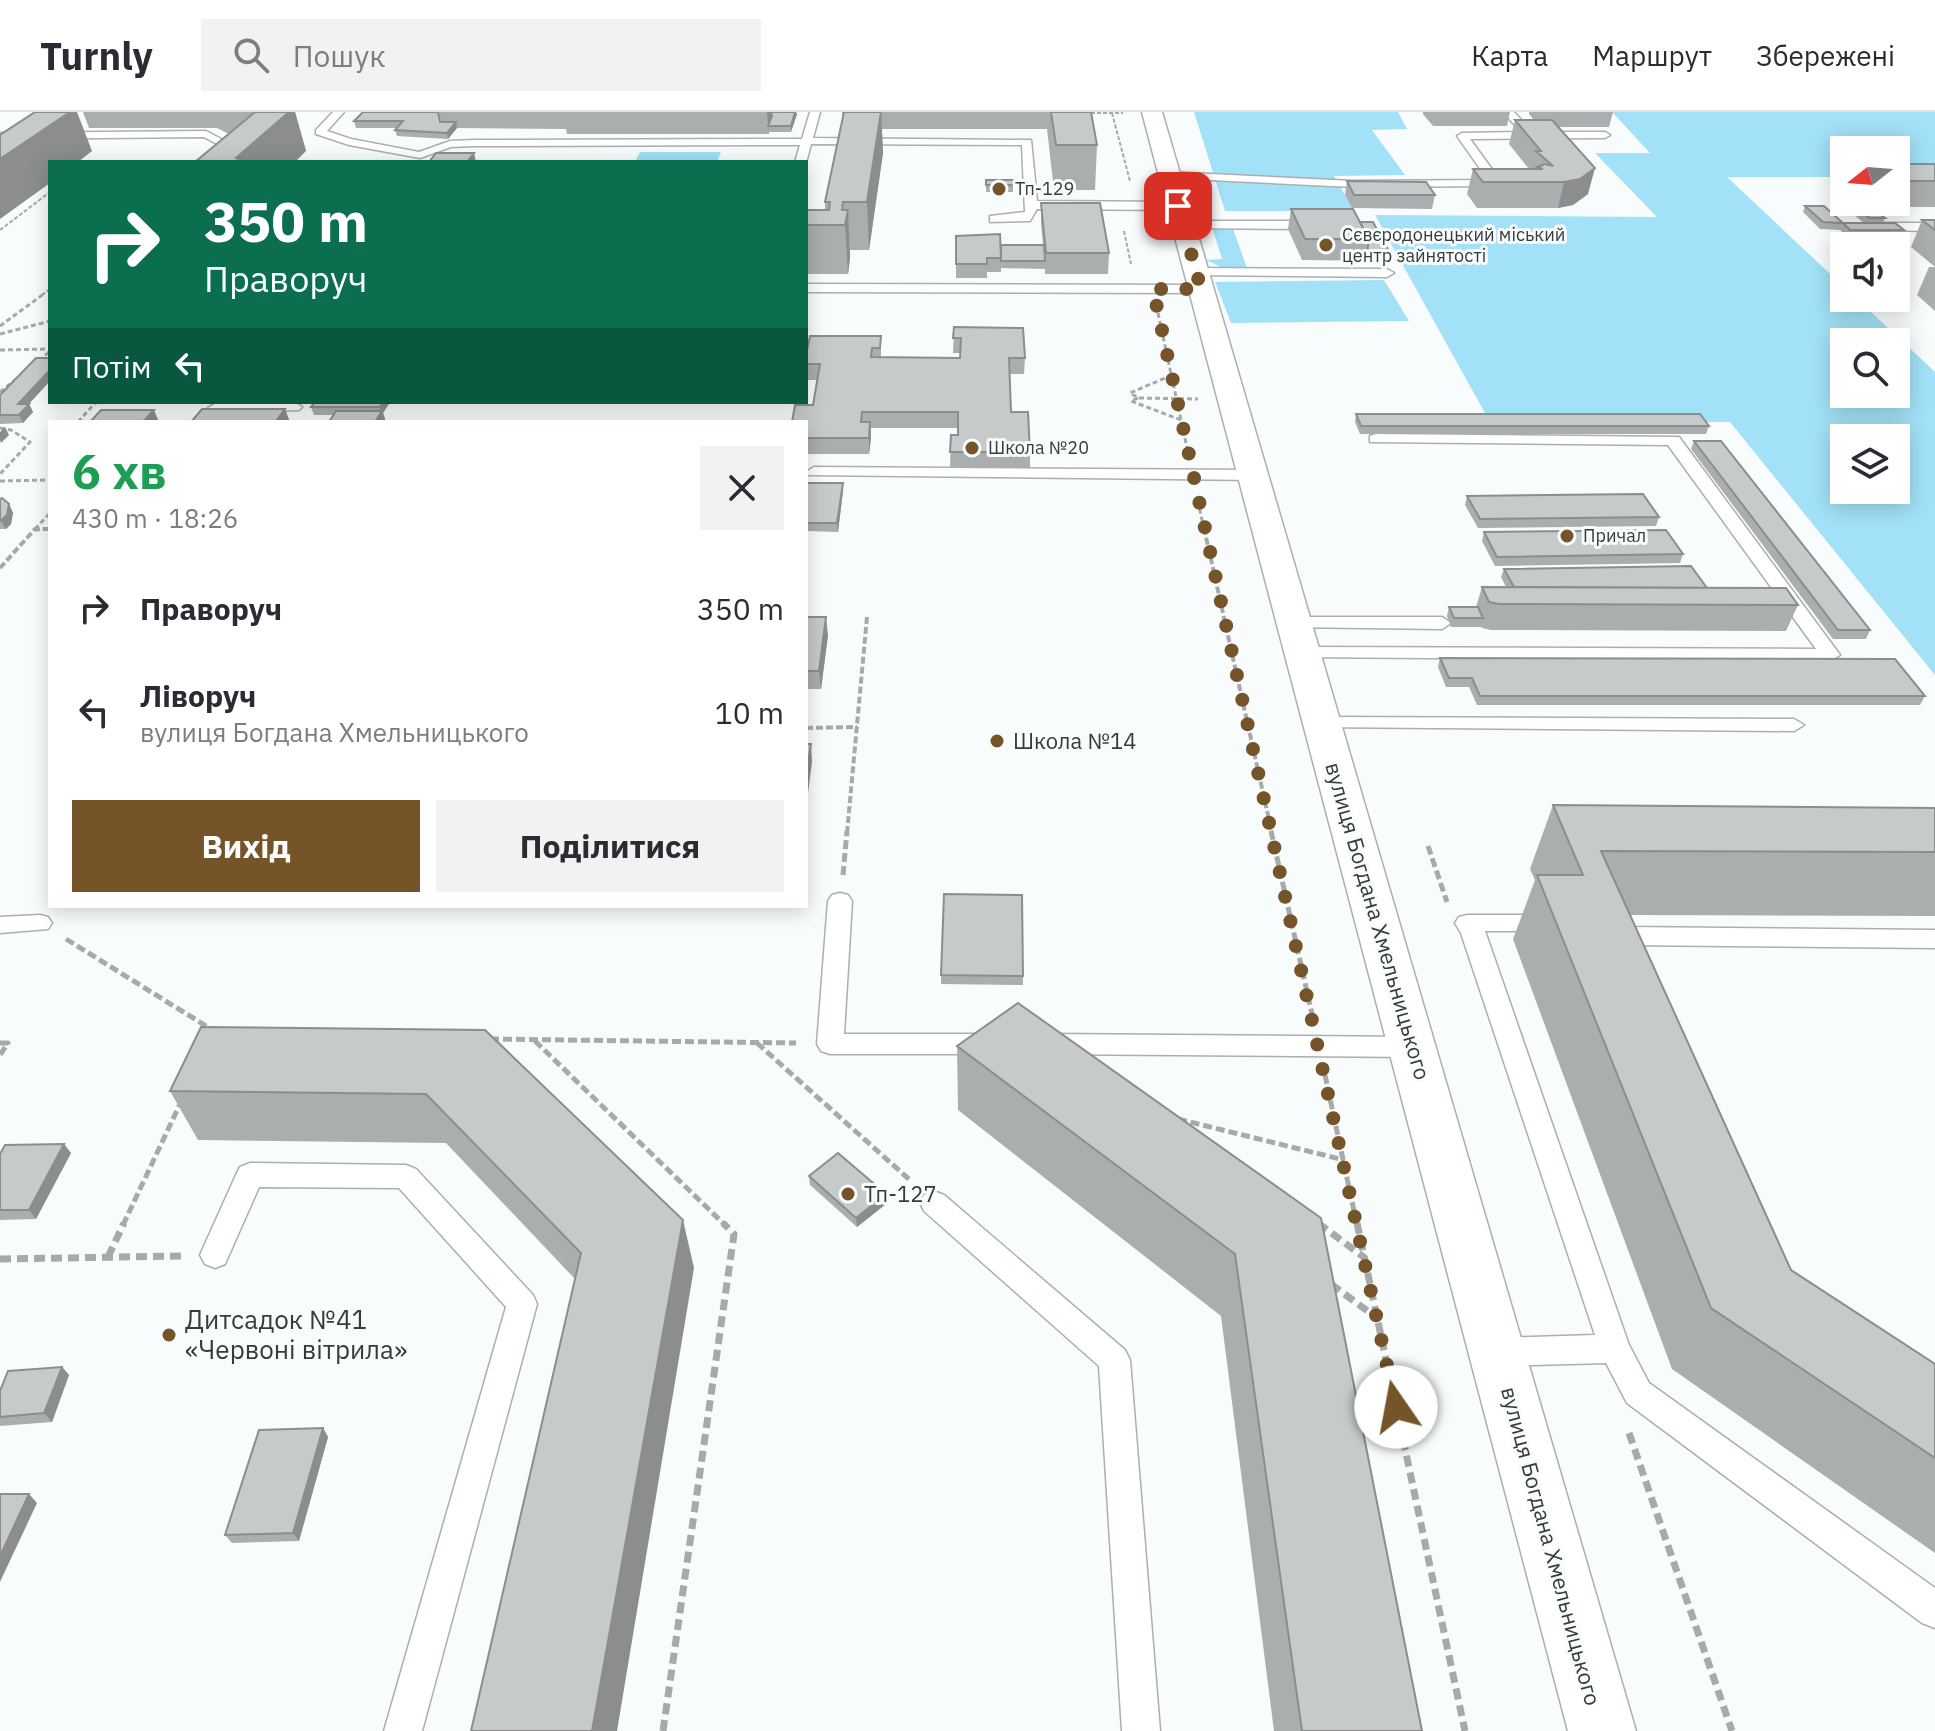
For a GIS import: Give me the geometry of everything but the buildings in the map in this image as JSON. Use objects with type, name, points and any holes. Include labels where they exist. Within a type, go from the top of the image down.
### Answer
[{"type":"street","name":"вулиця Богдана Хмельницького","points":[[1152,112],[1167,203],[1199,280],[1602,1731]]},
{"type":"lane","points":[[339,112],[320,132],[422,159],[450,144],[475,143],[1027,142],[1031,213],[1026,218],[994,219]]},
{"type":"lane","points":[[802,160],[815,112]]},
{"type":"lane","points":[[1508,112],[1530,136]]},
{"type":"lane","points":[[0,136],[206,134],[246,155],[240,160]]},
{"type":"lane","points":[[1031,205],[1167,203],[1353,184],[1496,183],[1462,136],[1605,135]]},
{"type":"lane","points":[[21,150],[41,136]]},
{"type":"lane","points":[[1167,203],[1332,225]]},
{"type":"lane","points":[[1848,227],[1935,227]]},
{"type":"lane","points":[[808,288],[1153,289],[1199,280],[1387,273]]},
{"type":"lane","points":[[215,408],[294,407]]},
{"type":"lane","points":[[1299,638],[1830,655],[1673,440],[1376,439]]},
{"type":"lane","points":[[814,472],[1254,475]]},
{"type":"lane","points":[[1299,638],[1442,623]]},
{"type":"lane","points":[[1323,723],[1794,725]]},
{"type":"lane","points":[[840,901],[830,1044],[1413,1047]]},
{"type":"lane","points":[[0,925],[40,923]]},
{"type":"lane","points":[[1552,923],[1467,923],[1473,932],[1615,1349],[1638,1393],[1935,1610]]},
{"type":"lane","points":[[1580,923],[1625,936],[1935,939]]},
{"type":"lane","points":[[215,1255],[250,1175],[406,1177],[522,1304],[403,1731]]},
{"type":"lane","points":[[934,1203],[1114,1360],[1141,1731]]},
{"type":"lane","points":[[1497,1352],[1615,1349]]},
{"type":"path","points":[[1112,112],[1167,203]]},
{"type":"path","points":[[1084,113],[1152,112]]},
{"type":"path","points":[[0,230],[48,194]]},
{"type":"path","points":[[1118,206],[1137,289]]},
{"type":"path","points":[[1153,289],[1366,1259],[1465,1731]]},
{"type":"path","points":[[0,326],[48,290]]},
{"type":"path","points":[[0,334],[48,322]]},
{"type":"path","points":[[0,350],[48,350]]},
{"type":"path","points":[[29,369],[48,352]]},
{"type":"path","points":[[1139,398],[1130,393],[1172,375]]},
{"type":"path","points":[[0,392],[20,376]]},
{"type":"path","points":[[1181,420],[1131,401],[1139,398],[1207,399]]},
{"type":"path","points":[[80,420],[94,404]]},
{"type":"path","points":[[0,428],[11,430],[30,442],[0,474]]},
{"type":"path","points":[[0,481],[48,480]]},
{"type":"path","points":[[0,568],[48,515]]},
{"type":"path","points":[[35,529],[48,529]]},
{"type":"path","points":[[840,901],[867,617]]},
{"type":"path","points":[[808,728],[857,727]]},
{"type":"path","points":[[40,923],[223,1036]]},
{"type":"path","points":[[207,1045],[214,1031]]},
{"type":"path","points":[[480,1039],[830,1044]]},
{"type":"path","points":[[534,1040],[734,1234],[663,1731]]},
{"type":"path","points":[[0,1043],[8,1043],[0,1055]]},
{"type":"path","points":[[757,1043],[934,1203]]},
{"type":"path","points":[[108,1257],[188,1087]]},
{"type":"path","points":[[1166,1111],[1203,1137]]},
{"type":"path","points":[[1178,1119],[1344,1160]]},
{"type":"path","points":[[1316,1221],[1366,1259]]},
{"type":"path","points":[[0,1259],[215,1255]]},
{"type":"path","points":[[1328,1282],[1377,1318]]},
{"type":"path","points":[[1661,1527],[1732,1731]]},
{"type":"shaded area","points":[[1194,112],[1398,112],[1407,129],[1372,130],[1405,175],[1334,176],[1354,211],[1225,211]]},
{"type":"shaded area","points":[[1612,112],[1935,112],[1935,178],[1910,177],[1910,136],[1830,136],[1830,177],[1727,177],[1830,274],[1830,312],[1871,312],[1888,328],[1830,328],[1830,408],[1910,408],[1910,349],[1935,372],[1935,675],[1730,422],[1490,422],[1375,215],[1657,217],[1595,153],[1650,153]]},
{"type":"shaded area","points":[[640,152],[721,152],[718,160],[636,160]]},
{"type":"shaded area","points":[[1233,229],[1247,268],[1223,268],[1206,260],[1222,259],[1213,230]]},
{"type":"shaded area","points":[[1384,280],[1409,321],[1231,323],[1215,282]]},
{"type":"place","name":"Тп-129","points":[[999,189]]},
{"type":"place","name":"Сєвєродонецький міський центр зайнятості","points":[[1326,245]]},
{"type":"place","name":"Школа №20","points":[[972,448]]},
{"type":"place","name":"Причал","points":[[1567,536]]},
{"type":"place","name":"Школа №14","points":[[997,741]]},
{"type":"place","name":"Тп-127","points":[[848,1194]]},
{"type":"place","name":"Дитсадок №41 «Червоні вітрила»","points":[[169,1335]]},
{"type":"route","points":[[1178,206],[1201,289],[1153,289],[1274,834],[1396,1407]]}]
